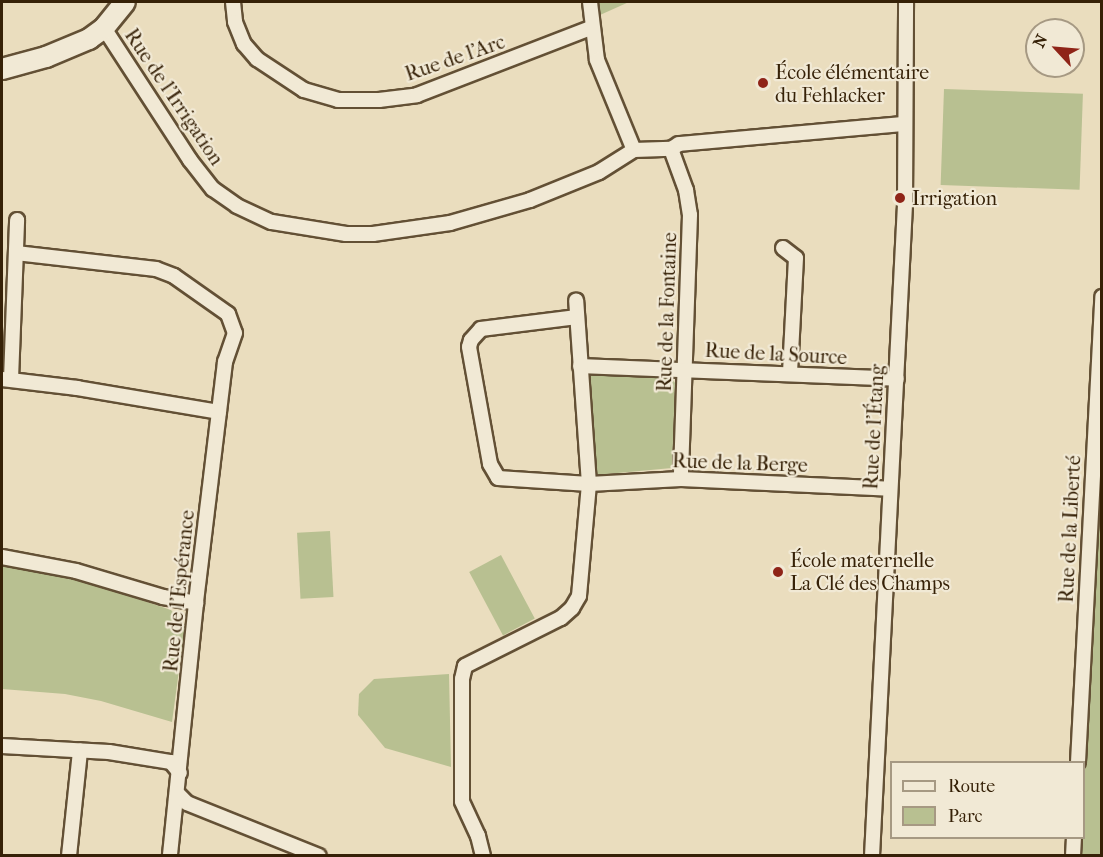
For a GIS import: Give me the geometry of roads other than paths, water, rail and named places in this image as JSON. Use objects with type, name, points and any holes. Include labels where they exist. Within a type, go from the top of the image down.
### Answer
[{"type":"main road","points":[[2,69],[63,50],[89,39],[104,28],[125,2]]},
{"type":"street","name":"Rue de l'Arc","points":[[233,2],[235,22],[244,44],[257,59],[304,90],[338,100],[379,100],[417,95],[591,28]]},
{"type":"street","points":[[590,2],[591,28],[597,60],[634,150],[671,149],[679,144],[904,124]]},
{"type":"street","name":"Rue de l'Étang","points":[[872,855],[905,198],[906,2]]},
{"type":"street","name":"Rue de l'Irrigation","points":[[104,28],[190,160],[213,189],[237,206],[272,222],[357,236],[450,223],[530,200],[599,172],[634,150]]},
{"type":"street","name":"Rue de la Fontaine","points":[[671,149],[686,190],[690,214],[681,478]]},
{"type":"street","points":[[17,220],[6,379],[219,412]]},
{"type":"street","points":[[783,248],[796,258],[790,374]]},
{"type":"street","name":"Rue de l'Espérance","points":[[16,253],[156,269],[174,276],[228,314],[235,333],[225,362],[196,603],[170,855]]},
{"type":"street","name":"Rue de la Liberté","points":[[1077,761],[1101,297]]},
{"type":"street","points":[[483,855],[478,836],[462,801],[462,679],[465,666],[561,618],[572,608],[579,596],[589,484],[576,300]]},
{"type":"street","name":"Rue de la Berge","points":[[577,317],[481,329],[475,333],[469,347],[493,473],[503,480],[589,484],[681,478],[890,489]]},
{"type":"street","name":"Rue de la Source","points":[[580,366],[684,368],[897,379]]},
{"type":"street","points":[[2,557],[76,571],[163,597],[196,603]]},
{"type":"street","points":[[2,746],[80,750],[171,762],[180,773]]},
{"type":"street","points":[[69,855],[80,750]]},
{"type":"street","points":[[177,793],[187,803],[319,855]]},
{"type":"street","points":[[1073,855],[1074,839]]},
{"type":"place","name":"École élémentaire du Fehlacker","points":[[763,83]]},
{"type":"place","name":"Irrigation","points":[[900,198]]},
{"type":"place","name":"École maternelle La Clé des Champs","points":[[778,572]]}]
